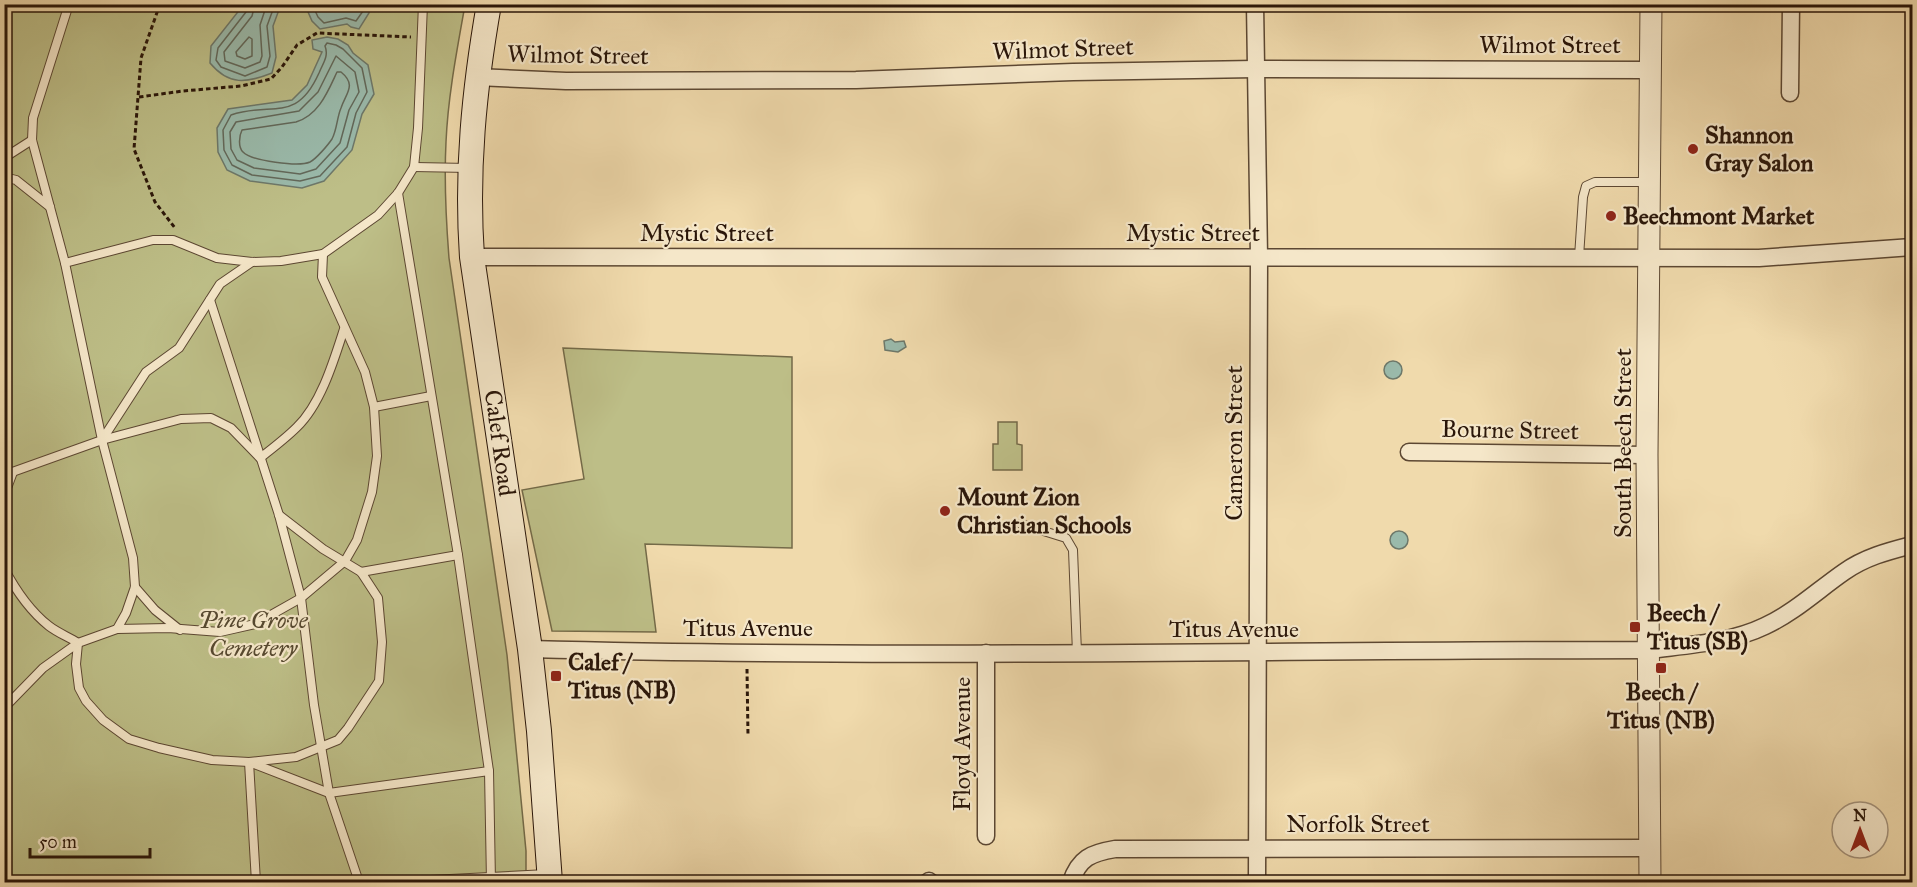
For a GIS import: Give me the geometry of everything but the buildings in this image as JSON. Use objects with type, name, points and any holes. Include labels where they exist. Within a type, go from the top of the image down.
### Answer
[{"type":"main road","name":"Calef Road","points":[[489,4],[477,77],[469,168],[472,257],[530,649],[539,731],[550,878]]},
{"type":"street","name":"Cameron Street","points":[[1256,4],[1259,257],[1257,882]]},
{"type":"street","name":"South Beech Street","points":[[1650,882],[1647,455],[1651,4]]},
{"type":"street","points":[[1790,93],[1791,4]]},
{"type":"street","name":"Wilmot Street","points":[[477,77],[566,81],[856,80],[1073,72],[1255,69],[1651,70]]},
{"type":"street","name":"Mystic Street","points":[[472,257],[1760,258],[1912,247]]},
{"type":"street","name":"Bourne Street","points":[[1409,453],[1647,455]]},
{"type":"street","name":"Titus Avenue","points":[[530,649],[986,653],[1648,650],[1701,644],[1738,636],[1764,627],[1810,599],[1845,571],[1864,560],[1912,545]]},
{"type":"street","name":"Floyd Avenue","points":[[986,653],[986,836]]},
{"type":"street","name":"Norfolk Street","points":[[1073,877],[1077,866],[1097,852],[1115,849],[1650,848]]},
{"type":"lane","points":[[69,4],[33,118],[32,140],[65,263],[102,440],[133,558],[135,587],[117,630]]},
{"type":"lane","points":[[65,263],[153,240],[172,240],[217,258],[252,262],[281,261],[323,254],[378,215],[398,193],[414,167],[423,4]]},
{"type":"lane","points":[[4,158],[32,140]]},
{"type":"lane","points":[[414,167],[469,168]]},
{"type":"lane","points":[[4,177],[16,180],[50,207]]},
{"type":"lane","points":[[1579,257],[1583,197],[1586,186],[1595,182],[1649,182]]},
{"type":"lane","points":[[398,193],[458,555],[489,771],[491,880]]},
{"type":"lane","points":[[4,708],[43,668],[78,643],[117,630],[168,628],[220,632],[255,624],[301,598],[345,561],[357,540],[372,492],[377,456],[374,407],[366,372],[344,329],[322,277],[323,254]]},
{"type":"lane","points":[[102,440],[146,372],[179,348],[220,284],[252,262]]},
{"type":"lane","points":[[210,300],[279,515],[301,598],[314,705],[329,793],[359,882]]},
{"type":"lane","points":[[260,458],[299,426],[312,406],[333,362],[344,329]]},
{"type":"lane","points":[[374,407],[431,396]]},
{"type":"lane","points":[[4,496],[9,474],[102,440],[181,419],[211,418],[231,428],[260,458]]},
{"type":"lane","points":[[78,643],[76,664],[79,688],[86,701],[103,720],[129,739],[212,760],[249,762],[296,757],[338,740],[379,681],[382,642],[378,598],[361,572],[323,549],[279,515]]},
{"type":"lane","points":[[1021,524],[1066,538],[1073,550],[1077,653]]},
{"type":"lane","points":[[361,572],[458,555]]},
{"type":"lane","points":[[4,568],[36,613],[50,626],[78,643]]},
{"type":"lane","points":[[135,587],[155,610],[181,630]]},
{"type":"lane","points":[[249,762],[329,793],[489,771]]},
{"type":"lane","points":[[249,762],[256,882]]},
{"type":"lane","points":[[390,882],[550,878]]},
{"type":"path","points":[[160,4],[141,58],[134,149],[155,202],[189,246]]},
{"type":"path","points":[[139,97],[241,86],[271,79],[282,68],[297,45],[317,33],[422,38]]},
{"type":"path","points":[[747,652],[748,736]]},
{"type":"green space","name":"Pine Grove Cemetery","points":[[5,5],[465,5],[447,125],[445,186],[448,244],[507,655],[526,851],[526,882],[5,882]]},
{"type":"green space","points":[[563,348],[792,357],[792,548],[645,544],[656,632],[552,631],[522,490],[584,479]]},
{"type":"green space","points":[[998,422],[1017,422],[1017,444],[1022,445],[1022,470],[993,470],[993,444],[998,444]]},
{"type":"water","points":[[242,5],[287,5],[280,7],[273,26],[276,57],[272,73],[246,80],[224,76],[210,63],[211,46]]},
{"type":"water","points":[[305,5],[370,5],[369,13],[359,29],[347,24],[320,29],[312,21]]},
{"type":"water","points":[[327,37],[338,39],[348,45],[353,53],[368,65],[374,94],[362,114],[352,150],[324,181],[302,188],[250,181],[227,170],[218,152],[217,128],[228,109],[292,100],[307,85],[322,52],[313,49],[312,40]]},
{"type":"water","points":[[891,339],[895,342],[904,341],[906,347],[898,352],[885,350],[884,341]]},
{"type":"water","points":[[1389,361],[1397,361],[1402,366],[1400,377],[1389,379],[1384,374],[1384,366]]},
{"type":"water","points":[[1399,531],[1405,534],[1408,540],[1405,546],[1399,549],[1393,546],[1390,540],[1393,534]]},
{"type":"place","name":"Shannon Gray Salon","points":[[1693,149]]},
{"type":"place","name":"Beechmont Market","points":[[1611,216]]},
{"type":"place","name":"Mount Zion Christian Schools","points":[[945,511]]},
{"type":"place","name":"Beech / Titus (SB)","points":[[1635,627]]},
{"type":"place","name":"Beech / Titus (NB)","points":[[1661,668]]},
{"type":"place","name":"Calef / Titus (NB)","points":[[556,676]]}]
